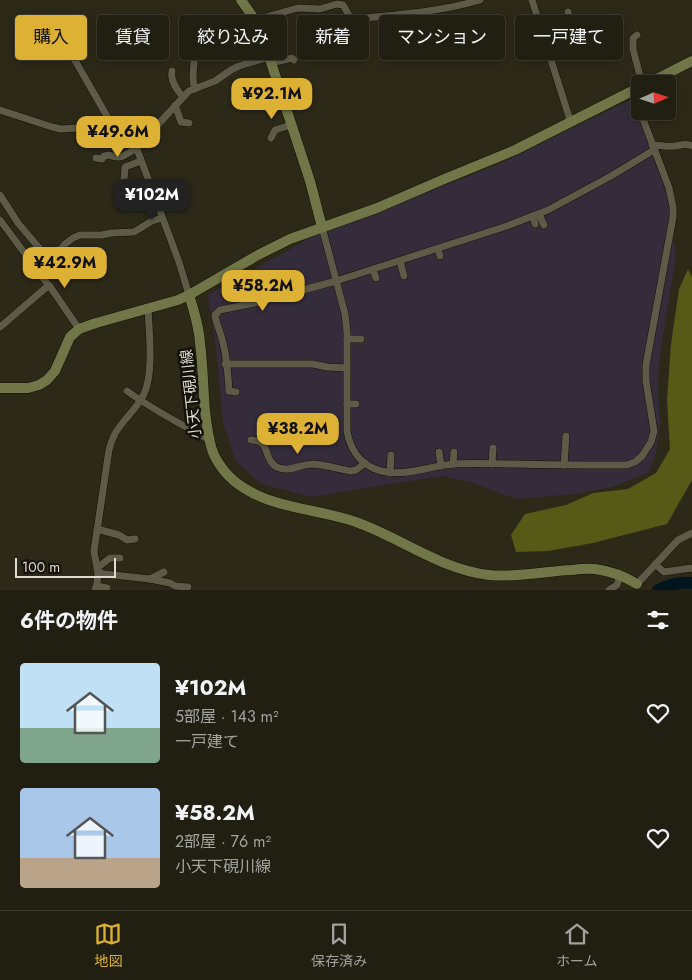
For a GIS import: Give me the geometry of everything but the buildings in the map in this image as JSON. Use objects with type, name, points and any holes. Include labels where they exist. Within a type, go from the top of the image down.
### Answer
[{"type":"main road","points":[[241,0],[252,15]]},
{"type":"main road","points":[[270,60],[310,181],[322,227]]},
{"type":"main road","points":[[668,75],[692,61]]},
{"type":"main road","points":[[0,388],[28,388],[39,385],[47,380],[55,371],[70,337],[79,330],[96,323],[178,300],[290,239],[377,208],[515,150],[631,92]]},
{"type":"main road","name":"小天下硯川線","points":[[189,295],[197,320],[210,440],[215,456],[224,471],[237,484],[264,499],[355,521],[378,530],[444,563],[469,571],[490,575],[513,575],[593,568],[620,575],[641,587]]},
{"type":"street","points":[[273,15],[298,8],[320,9],[337,4],[343,5],[350,17],[354,19],[418,13],[480,0]]},
{"type":"street","points":[[532,0],[537,15]]},
{"type":"street","points":[[637,35],[633,38],[633,49],[640,75]]},
{"type":"street","points":[[287,58],[292,58],[294,60]]},
{"type":"street","points":[[75,60],[111,123]]},
{"type":"street","points":[[96,158],[102,158],[109,154],[116,158],[123,156],[151,132],[189,91],[215,81],[239,66],[270,60]]},
{"type":"street","points":[[551,60],[571,123]]},
{"type":"street","points":[[194,61],[192,78],[196,89]]},
{"type":"street","points":[[172,71],[171,76],[174,84],[183,97]]},
{"type":"street","points":[[175,105],[181,122],[189,123]]},
{"type":"street","points":[[0,110],[61,129],[78,128],[96,123],[119,122],[135,145],[189,295]]},
{"type":"street","points":[[322,227],[345,314],[347,339],[347,431],[349,442],[358,457],[365,463],[375,469],[390,473],[454,464],[627,465],[635,462],[642,456],[651,442],[654,431],[646,381],[646,365],[673,207],[669,188],[643,120]]},
{"type":"street","points":[[271,138],[275,130],[291,125]]},
{"type":"street","points":[[236,392],[229,391],[222,337],[215,315],[220,310],[259,302],[400,261],[439,252],[548,210],[611,176],[653,148],[663,145],[673,147],[686,143],[692,146]]},
{"type":"street","points":[[124,179],[125,167],[141,161]]},
{"type":"street","points":[[0,195],[18,223],[51,262]]},
{"type":"street","points":[[535,224],[536,215]]},
{"type":"street","points":[[536,215],[544,225]]},
{"type":"street","points":[[1,323],[46,282],[51,262],[64,244],[73,238],[80,235],[134,232],[152,221],[162,218]]},
{"type":"street","points":[[0,220],[79,330]]},
{"type":"street","points":[[400,261],[404,276]]},
{"type":"street","points":[[373,270],[376,278]]},
{"type":"street","points":[[107,588],[96,588],[98,570],[94,550],[97,529],[112,440],[143,396],[147,386],[150,346],[148,308]]},
{"type":"street","points":[[347,339],[361,339]]},
{"type":"street","points":[[226,364],[313,364],[347,368]]},
{"type":"street","points":[[127,391],[210,440]]},
{"type":"street","points":[[347,404],[356,404]]},
{"type":"street","points":[[564,465],[566,436]]},
{"type":"street","points":[[251,440],[263,443],[271,461],[275,466],[283,469],[313,464],[351,471],[356,470],[365,463]]},
{"type":"street","points":[[492,464],[494,448]]},
{"type":"street","points":[[439,452],[441,466]]},
{"type":"street","points":[[454,452],[454,464]]},
{"type":"street","points":[[390,473],[391,455]]},
{"type":"street","points":[[97,529],[119,535],[127,540],[135,539]]},
{"type":"street","points":[[641,587],[655,564],[678,540],[692,533]]},
{"type":"street","points":[[98,570],[110,558],[120,558]]},
{"type":"street","points":[[655,564],[664,572],[692,568]]},
{"type":"street","points":[[98,570],[104,574],[150,579],[170,583],[175,586],[188,587]]},
{"type":"street","points":[[150,579],[164,572]]},
{"type":"street","points":[[609,590],[617,585],[620,575]]},
{"type":"shaded area","points":[[631,99],[631,120],[640,120],[668,197],[676,256],[659,361],[660,424],[656,454],[649,472],[612,487],[574,494],[516,499],[470,482],[441,476],[312,497],[261,484],[235,460],[223,422],[208,295],[310,238],[497,165]]},
{"type":"shaded area","points":[[688,269],[692,277],[692,480],[667,524],[593,543],[548,551],[516,552],[511,535],[525,514],[566,505],[593,493],[628,489],[656,473],[670,449],[667,400],[671,344],[679,289]]},
{"type":"waterway","points":[[658,590],[674,584],[692,583]]}]
